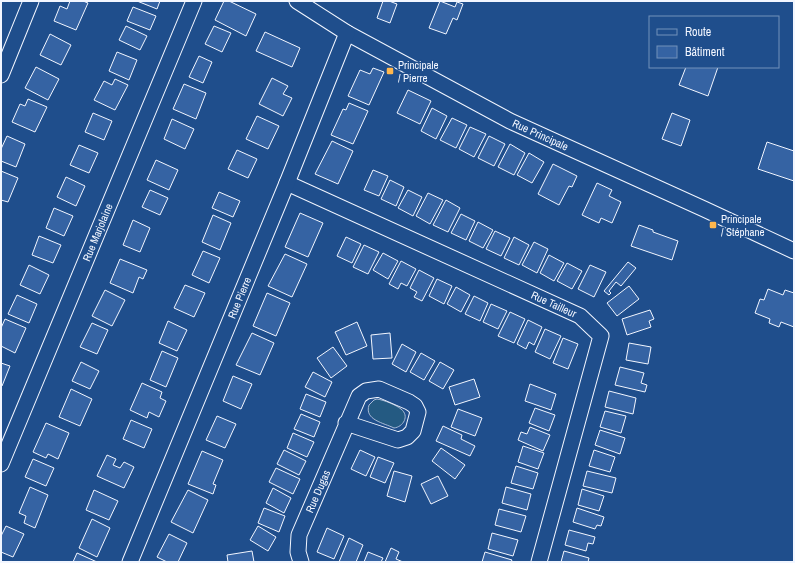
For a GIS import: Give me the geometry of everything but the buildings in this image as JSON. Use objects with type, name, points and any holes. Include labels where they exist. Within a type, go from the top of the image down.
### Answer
[{"type":"street","points":[[1,75],[31,1]]},
{"type":"street","name":"Rue Marjolaine","points":[[1,464],[194,1]]},
{"type":"street","name":"Rue Principale","points":[[297,1],[347,33],[510,121],[794,251]]},
{"type":"street","name":"Rue Pierre","points":[[130,562],[347,33]]},
{"type":"street","name":"Rue Tailleur","points":[[286,183],[580,316],[601,336],[539,562]]},
{"type":"street","name":"Rue Dugas","points":[[301,562],[298,552],[299,535],[346,423],[359,396],[366,391],[379,389],[409,402],[415,406],[418,412],[413,431],[407,437],[398,440],[346,423]]},
{"type":"shaded area","points":[[377,399],[390,403],[404,412],[405,418],[400,426],[394,428],[372,418],[368,410],[369,405]]},
{"type":"place","name":"Principale / Pierre","points":[[390,71]]},
{"type":"place","name":"Principale / Stéphane","points":[[713,225]]}]
